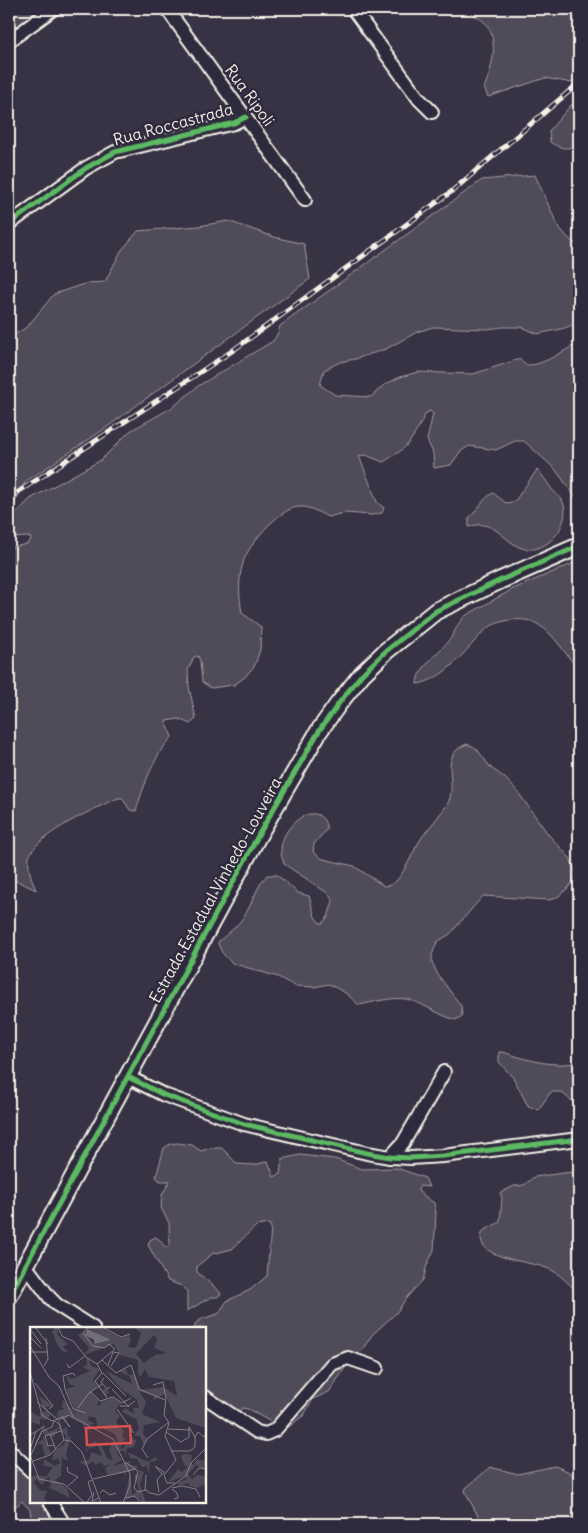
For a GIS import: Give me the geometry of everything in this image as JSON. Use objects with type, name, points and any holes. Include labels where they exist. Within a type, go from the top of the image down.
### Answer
[{"type":"main road","name":"Estrada Estadual Vinhedo-Louveira","points":[[9,1296],[293,774],[319,731],[362,674],[386,651],[436,611],[579,546]]},
{"type":"street","name":"Rua Ripoli","points":[[167,9],[305,200]]},
{"type":"street","points":[[353,9],[419,99],[432,112]]},
{"type":"street","points":[[9,42],[49,10]]},
{"type":"street","name":"Rua Roccastrada","points":[[9,224],[86,168],[115,152],[234,123],[246,117]]},
{"type":"street","points":[[390,1157],[403,1143],[444,1072]]},
{"type":"street","points":[[128,1076],[164,1095],[244,1124],[390,1157],[442,1156],[579,1139]]},
{"type":"street","points":[[25,1265],[57,1305],[91,1327]]},
{"type":"street","points":[[206,1398],[257,1432],[266,1434],[275,1430],[332,1364],[348,1358],[377,1368]]},
{"type":"street","points":[[9,1450],[30,1470]]},
{"type":"street","points":[[51,1503],[64,1524]]},
{"type":"shaded area","points":[[9,9],[33,9],[31,16],[9,32]]},
{"type":"shaded area","points":[[464,9],[579,9],[579,76],[572,83],[545,78],[488,97],[484,88],[490,73],[493,56],[491,32],[485,23]]},
{"type":"shaded area","points":[[579,99],[579,142],[569,148],[550,142],[549,131],[570,106]]},
{"type":"shaded area","points":[[535,175],[558,226],[570,240],[579,245],[579,320],[565,328],[538,334],[522,327],[487,329],[433,327],[417,332],[386,349],[340,362],[324,370],[320,385],[335,395],[371,397],[384,385],[400,377],[418,372],[473,374],[520,359],[524,364],[537,364],[573,346],[579,345],[579,502],[555,469],[524,441],[515,441],[496,450],[469,446],[460,452],[451,465],[434,468],[433,453],[427,440],[433,414],[430,411],[426,413],[405,447],[392,457],[383,462],[366,455],[359,456],[377,502],[384,508],[382,513],[372,515],[344,513],[328,517],[311,509],[299,507],[283,513],[274,520],[257,538],[246,556],[241,569],[240,594],[242,613],[261,627],[260,650],[255,665],[245,677],[234,685],[211,688],[202,682],[200,661],[198,656],[194,657],[188,670],[189,687],[196,719],[190,724],[179,719],[166,721],[172,737],[154,762],[136,811],[130,810],[122,798],[118,798],[68,823],[43,840],[29,857],[29,870],[36,890],[17,881],[9,882],[9,548],[27,544],[31,540],[30,537],[9,538],[9,521],[30,499],[101,460],[130,431],[173,407],[198,386],[273,341],[280,326],[482,180]]},
{"type":"shaded area","points":[[228,221],[274,237],[304,244],[310,279],[103,430],[25,482],[9,515],[9,338],[27,327],[54,294],[87,283],[105,282],[121,251],[138,231],[199,226]]},
{"type":"shaded area","points":[[537,470],[552,490],[561,498],[565,513],[559,531],[547,544],[525,549],[490,527],[477,525],[469,527],[469,518],[489,495],[493,493],[506,503],[514,502]]},
{"type":"shaded area","points":[[579,561],[579,671],[545,629],[527,620],[513,620],[499,622],[488,628],[441,674],[434,679],[417,684],[421,672],[452,636],[465,616],[513,589]]},
{"type":"shaded area","points":[[467,744],[476,748],[491,768],[505,778],[518,792],[548,834],[570,858],[576,873],[574,880],[568,888],[559,896],[550,900],[483,896],[450,934],[437,942],[432,955],[432,962],[438,975],[461,1006],[462,1016],[456,1020],[406,999],[388,999],[359,1005],[347,994],[329,984],[314,987],[295,986],[278,977],[232,963],[225,956],[218,942],[241,920],[267,875],[277,875],[298,893],[309,896],[315,917],[320,923],[323,923],[328,917],[333,901],[329,894],[284,864],[281,852],[282,841],[294,823],[301,817],[310,814],[317,815],[323,819],[327,829],[314,844],[313,852],[323,859],[354,866],[384,886],[395,882],[421,839],[448,803],[451,793],[450,768],[453,754]]},
{"type":"shaded area","points":[[499,1052],[550,1064],[579,1062],[579,1107],[561,1092],[551,1092],[538,1110],[528,1106],[514,1079],[499,1062]]},
{"type":"shaded area","points":[[170,1144],[192,1145],[201,1151],[210,1148],[222,1148],[237,1164],[255,1165],[268,1161],[274,1177],[280,1174],[282,1159],[300,1155],[335,1159],[362,1169],[397,1168],[425,1178],[429,1187],[420,1186],[418,1189],[419,1192],[434,1203],[436,1213],[434,1250],[423,1280],[407,1297],[397,1312],[372,1335],[362,1350],[349,1362],[329,1392],[313,1399],[304,1415],[285,1430],[248,1409],[242,1408],[238,1413],[206,1399],[206,1327],[194,1327],[196,1323],[202,1319],[218,1314],[227,1301],[250,1290],[267,1276],[271,1227],[269,1224],[256,1226],[232,1249],[212,1254],[197,1266],[197,1272],[221,1294],[217,1297],[211,1297],[187,1311],[187,1291],[182,1286],[168,1281],[148,1245],[150,1240],[155,1237],[165,1247],[168,1247],[170,1244],[169,1223],[161,1208],[162,1195],[170,1181],[160,1181],[156,1177],[164,1148]]},
{"type":"shaded area","points":[[579,1171],[579,1294],[553,1271],[491,1252],[484,1246],[481,1236],[483,1231],[500,1222],[502,1198],[500,1193],[514,1186],[524,1185],[534,1177]]},
{"type":"shaded area","points":[[555,1466],[569,1472],[579,1482],[579,1524],[482,1524],[465,1491],[490,1467],[518,1474]]},
{"type":"shaded area","points":[[30,1467],[30,1503],[60,1503],[60,1506],[44,1524],[32,1524],[30,1510],[22,1501],[14,1508],[14,1519],[9,1524],[9,1477],[17,1470]]},
{"type":"railway","points":[[9,498],[232,351],[451,192],[579,83]]},
{"type":"cycle path","points":[[9,224],[86,168],[115,152],[234,123],[246,117]]},
{"type":"cycle path","points":[[9,1296],[259,834],[319,731],[339,703],[362,674],[386,651],[436,611],[579,546]]},
{"type":"cycle path","points":[[128,1077],[164,1095],[244,1124],[390,1157],[443,1156],[579,1139]]}]
